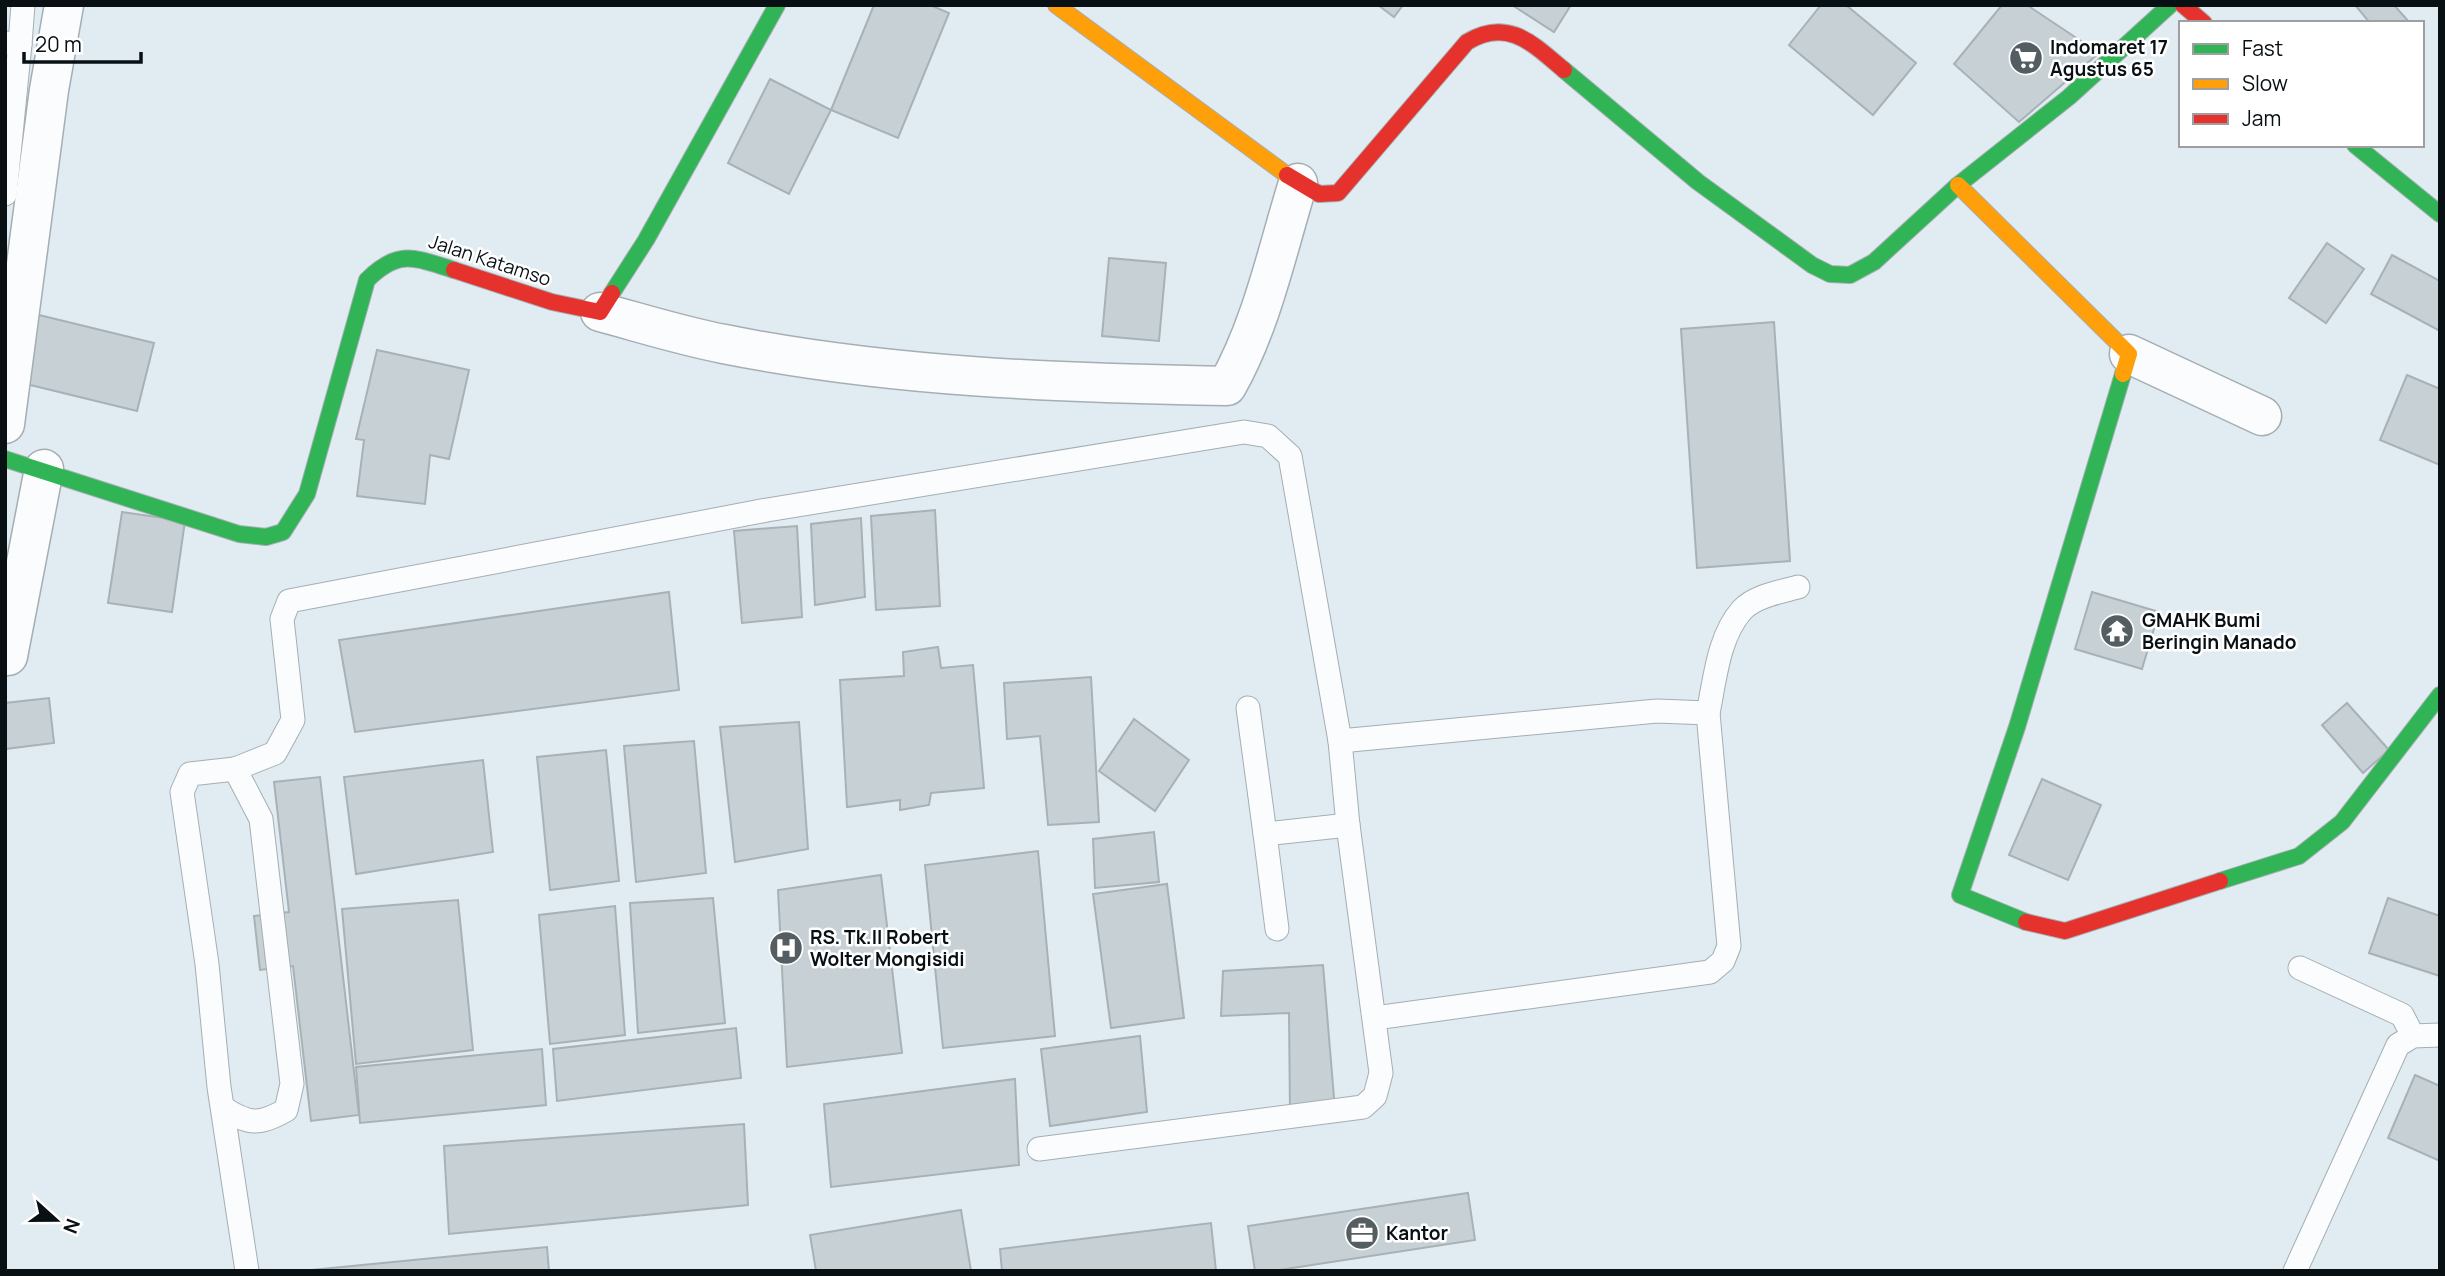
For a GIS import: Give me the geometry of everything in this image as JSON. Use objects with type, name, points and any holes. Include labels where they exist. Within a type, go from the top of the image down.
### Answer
[{"type":"street","points":[[5,424],[49,90],[64,5]]},
{"type":"street","points":[[777,5],[646,240],[600,312],[722,344],[893,368],[1049,383],[1227,386],[1242,360],[1298,183]]},
{"type":"street","points":[[1056,5],[1298,183],[1319,194],[1338,193],[1466,42],[1482,31],[1510,33],[1533,44],[1698,182],[1812,265],[1830,274],[1850,275],[1874,262],[1958,185],[2068,97],[2170,5]]},
{"type":"street","points":[[2183,5],[2202,21]]},
{"type":"street","points":[[2357,147],[2440,214]]},
{"type":"street","points":[[1958,185],[2129,354],[2262,416]]},
{"type":"street","name":"Jalan Katamso","points":[[5,459],[44,469],[239,534],[266,537],[283,532],[307,494],[367,280],[384,263],[411,257],[503,284],[552,302],[600,312]]},
{"type":"street","points":[[2129,354],[2017,727],[1960,895],[2037,927],[2066,931],[2299,856],[2342,822],[2440,695]]},
{"type":"street","points":[[8,656],[44,469]]},
{"type":"lane","points":[[5,194],[13,44],[23,5]]},
{"type":"lane","points":[[247,1271],[182,792],[190,774],[235,769],[275,753],[293,720],[282,619],[289,601],[767,510],[1244,432],[1269,436],[1290,456],[1340,741],[1348,825],[1381,1073],[1375,1096],[1363,1107],[1040,1149]]},
{"type":"lane","points":[[1375,1018],[1710,972],[1723,961],[1729,946],[1708,713],[1721,649],[1743,609],[1762,598],[1798,587]]},
{"type":"lane","points":[[1248,708],[1277,929]]},
{"type":"lane","points":[[1340,741],[1657,710],[1708,713]]},
{"type":"lane","points":[[223,1108],[241,1119],[266,1121],[286,1110],[292,1084],[261,819],[235,769]]},
{"type":"lane","points":[[1265,834],[1348,825]]},
{"type":"lane","points":[[2300,968],[2402,1015],[2413,1036]]},
{"type":"lane","points":[[2295,1271],[2398,1045],[2413,1036],[2440,1035]]},
{"type":"building","points":[[874,5],[930,5],[949,13],[898,138],[831,110]]},
{"type":"building","points":[[1378,5],[1403,5],[1394,17]]},
{"type":"building","points":[[1512,5],[1571,5],[1554,32]]},
{"type":"building","points":[[1821,5],[1846,5],[1916,63],[1873,115],[1789,45]]},
{"type":"building","name":"Indomaret 17 Agustus 65","points":[[2002,5],[2027,5],[2099,53],[2019,122],[1954,64]]},
{"type":"building","points":[[2355,5],[2394,5],[2408,21],[2368,21]]},
{"type":"building","points":[[770,79],[831,110],[789,194],[728,163]]},
{"type":"building","points":[[2327,243],[2364,269],[2326,323],[2289,298]]},
{"type":"building","points":[[2392,255],[2440,281],[2440,331],[2371,294]]},
{"type":"building","points":[[1109,258],[1166,263],[1159,341],[1102,336]]},
{"type":"building","points":[[35,314],[154,343],[137,411],[18,382]]},
{"type":"building","points":[[1774,322],[1790,561],[1697,568],[1681,329]]},
{"type":"building","points":[[377,350],[469,370],[449,459],[430,455],[425,504],[357,496],[364,440],[356,439]]},
{"type":"building","points":[[2407,375],[2440,389],[2440,465],[2380,440]]},
{"type":"building","points":[[935,510],[940,606],[876,610],[871,516]]},
{"type":"building","points":[[122,512],[185,521],[172,612],[108,603]]},
{"type":"building","points":[[861,518],[865,597],[815,605],[811,524]]},
{"type":"building","points":[[797,526],[802,617],[742,623],[734,531]]},
{"type":"building","points":[[669,592],[679,690],[355,732],[339,640]]},
{"type":"building","name":"GMAHK Bumi Beringin Manado","points":[[2092,592],[2159,612],[2142,669],[2075,649]]},
{"type":"building","points":[[938,647],[941,668],[973,665],[984,788],[931,793],[929,805],[900,810],[900,800],[847,807],[840,680],[904,676],[903,652]]},
{"type":"building","points":[[1091,677],[1099,822],[1048,825],[1040,736],[1007,739],[1004,683]]},
{"type":"building","points":[[49,698],[54,743],[5,749],[5,703]]},
{"type":"building","points":[[2347,703],[2389,750],[2363,773],[2322,725]]},
{"type":"building","points":[[1134,719],[1189,760],[1155,811],[1099,771]]},
{"type":"building","points":[[799,722],[808,849],[735,862],[720,727]]},
{"type":"building","points":[[694,741],[706,873],[636,882],[624,746]]},
{"type":"building","points":[[606,750],[619,881],[550,890],[537,757]]},
{"type":"building","points":[[483,760],[493,852],[356,874],[344,777]]},
{"type":"building","points":[[320,777],[359,1115],[311,1121],[293,966],[260,970],[254,916],[289,912],[274,782]]},
{"type":"building","points":[[2042,779],[2101,805],[2068,880],[2009,855]]},
{"type":"building","points":[[1154,832],[1159,882],[1095,888],[1093,839]]},
{"type":"building","points":[[1038,851],[1055,1036],[943,1048],[925,865]]},
{"type":"building","points":[[881,875],[902,1053],[787,1067],[778,890]]},
{"type":"building","points":[[1167,884],[1184,1018],[1111,1028],[1093,894]]},
{"type":"building","points":[[713,898],[725,1023],[638,1033],[630,903]]},
{"type":"building","points":[[2388,898],[2440,916],[2440,976],[2369,953]]},
{"type":"building","points":[[458,900],[473,1050],[356,1064],[342,909]]},
{"type":"building","points":[[615,906],[625,1035],[550,1044],[539,915]]},
{"type":"building","points":[[1323,965],[1335,1110],[1290,1113],[1289,1013],[1221,1016],[1223,971]]},
{"type":"building","points":[[736,1028],[741,1078],[557,1101],[553,1049]]},
{"type":"building","points":[[1140,1036],[1147,1112],[1050,1126],[1041,1049]]},
{"type":"building","points":[[542,1049],[546,1105],[360,1123],[356,1067]]},
{"type":"building","points":[[2415,1075],[2440,1086],[2440,1161],[2388,1138]]},
{"type":"building","points":[[1015,1079],[1019,1165],[831,1187],[824,1104]]},
{"type":"building","points":[[744,1124],[748,1205],[449,1234],[444,1146]]},
{"type":"building","name":"Kantor","points":[[1468,1193],[1475,1240],[1273,1271],[1255,1271],[1248,1226]]},
{"type":"building","points":[[961,1210],[971,1271],[816,1271],[810,1235]]},
{"type":"building","points":[[1211,1223],[1216,1271],[1002,1271],[1000,1249]]},
{"type":"building","points":[[547,1247],[549,1271],[301,1271]]},
{"type":"traffic: fast","points":[[612,293],[646,240],[777,5]]},
{"type":"traffic: fast","points":[[1564,70],[1698,182],[1812,265],[1830,274],[1850,275],[1874,262],[1958,185],[2069,97],[2170,5]]},
{"type":"traffic: fast","points":[[2357,147],[2440,214]]},
{"type":"traffic: fast","points":[[5,459],[239,534],[266,537],[283,532],[307,494],[367,280],[389,263],[408,258],[454,270]]},
{"type":"traffic: fast","points":[[2026,922],[1960,895],[2017,727],[2123,374]]},
{"type":"traffic: fast","points":[[2220,881],[2299,856],[2342,822],[2440,695]]},
{"type":"traffic: slow","points":[[1056,5],[1287,175]]},
{"type":"traffic: slow","points":[[1958,185],[2129,354],[2123,374]]},
{"type":"traffic: jam","points":[[2183,5],[2202,21]]},
{"type":"traffic: jam","points":[[1287,175],[1319,194],[1338,193],[1467,42],[1482,35],[1495,32],[1519,37],[1542,51],[1564,70]]},
{"type":"traffic: jam","points":[[454,270],[552,302],[600,312],[612,293]]},
{"type":"traffic: jam","points":[[2026,922],[2065,931],[2220,881]]},
{"type":"place","name":"Indomaret 17 Agustus 65","points":[[2026,58]]},
{"type":"place","name":"GMAHK Bumi Beringin Manado","points":[[2117,631]]},
{"type":"place","name":"RS. Tk.II Robert Wolter Mongisidi","points":[[786,948]]},
{"type":"place","name":"Kantor","points":[[1362,1233]]}]
